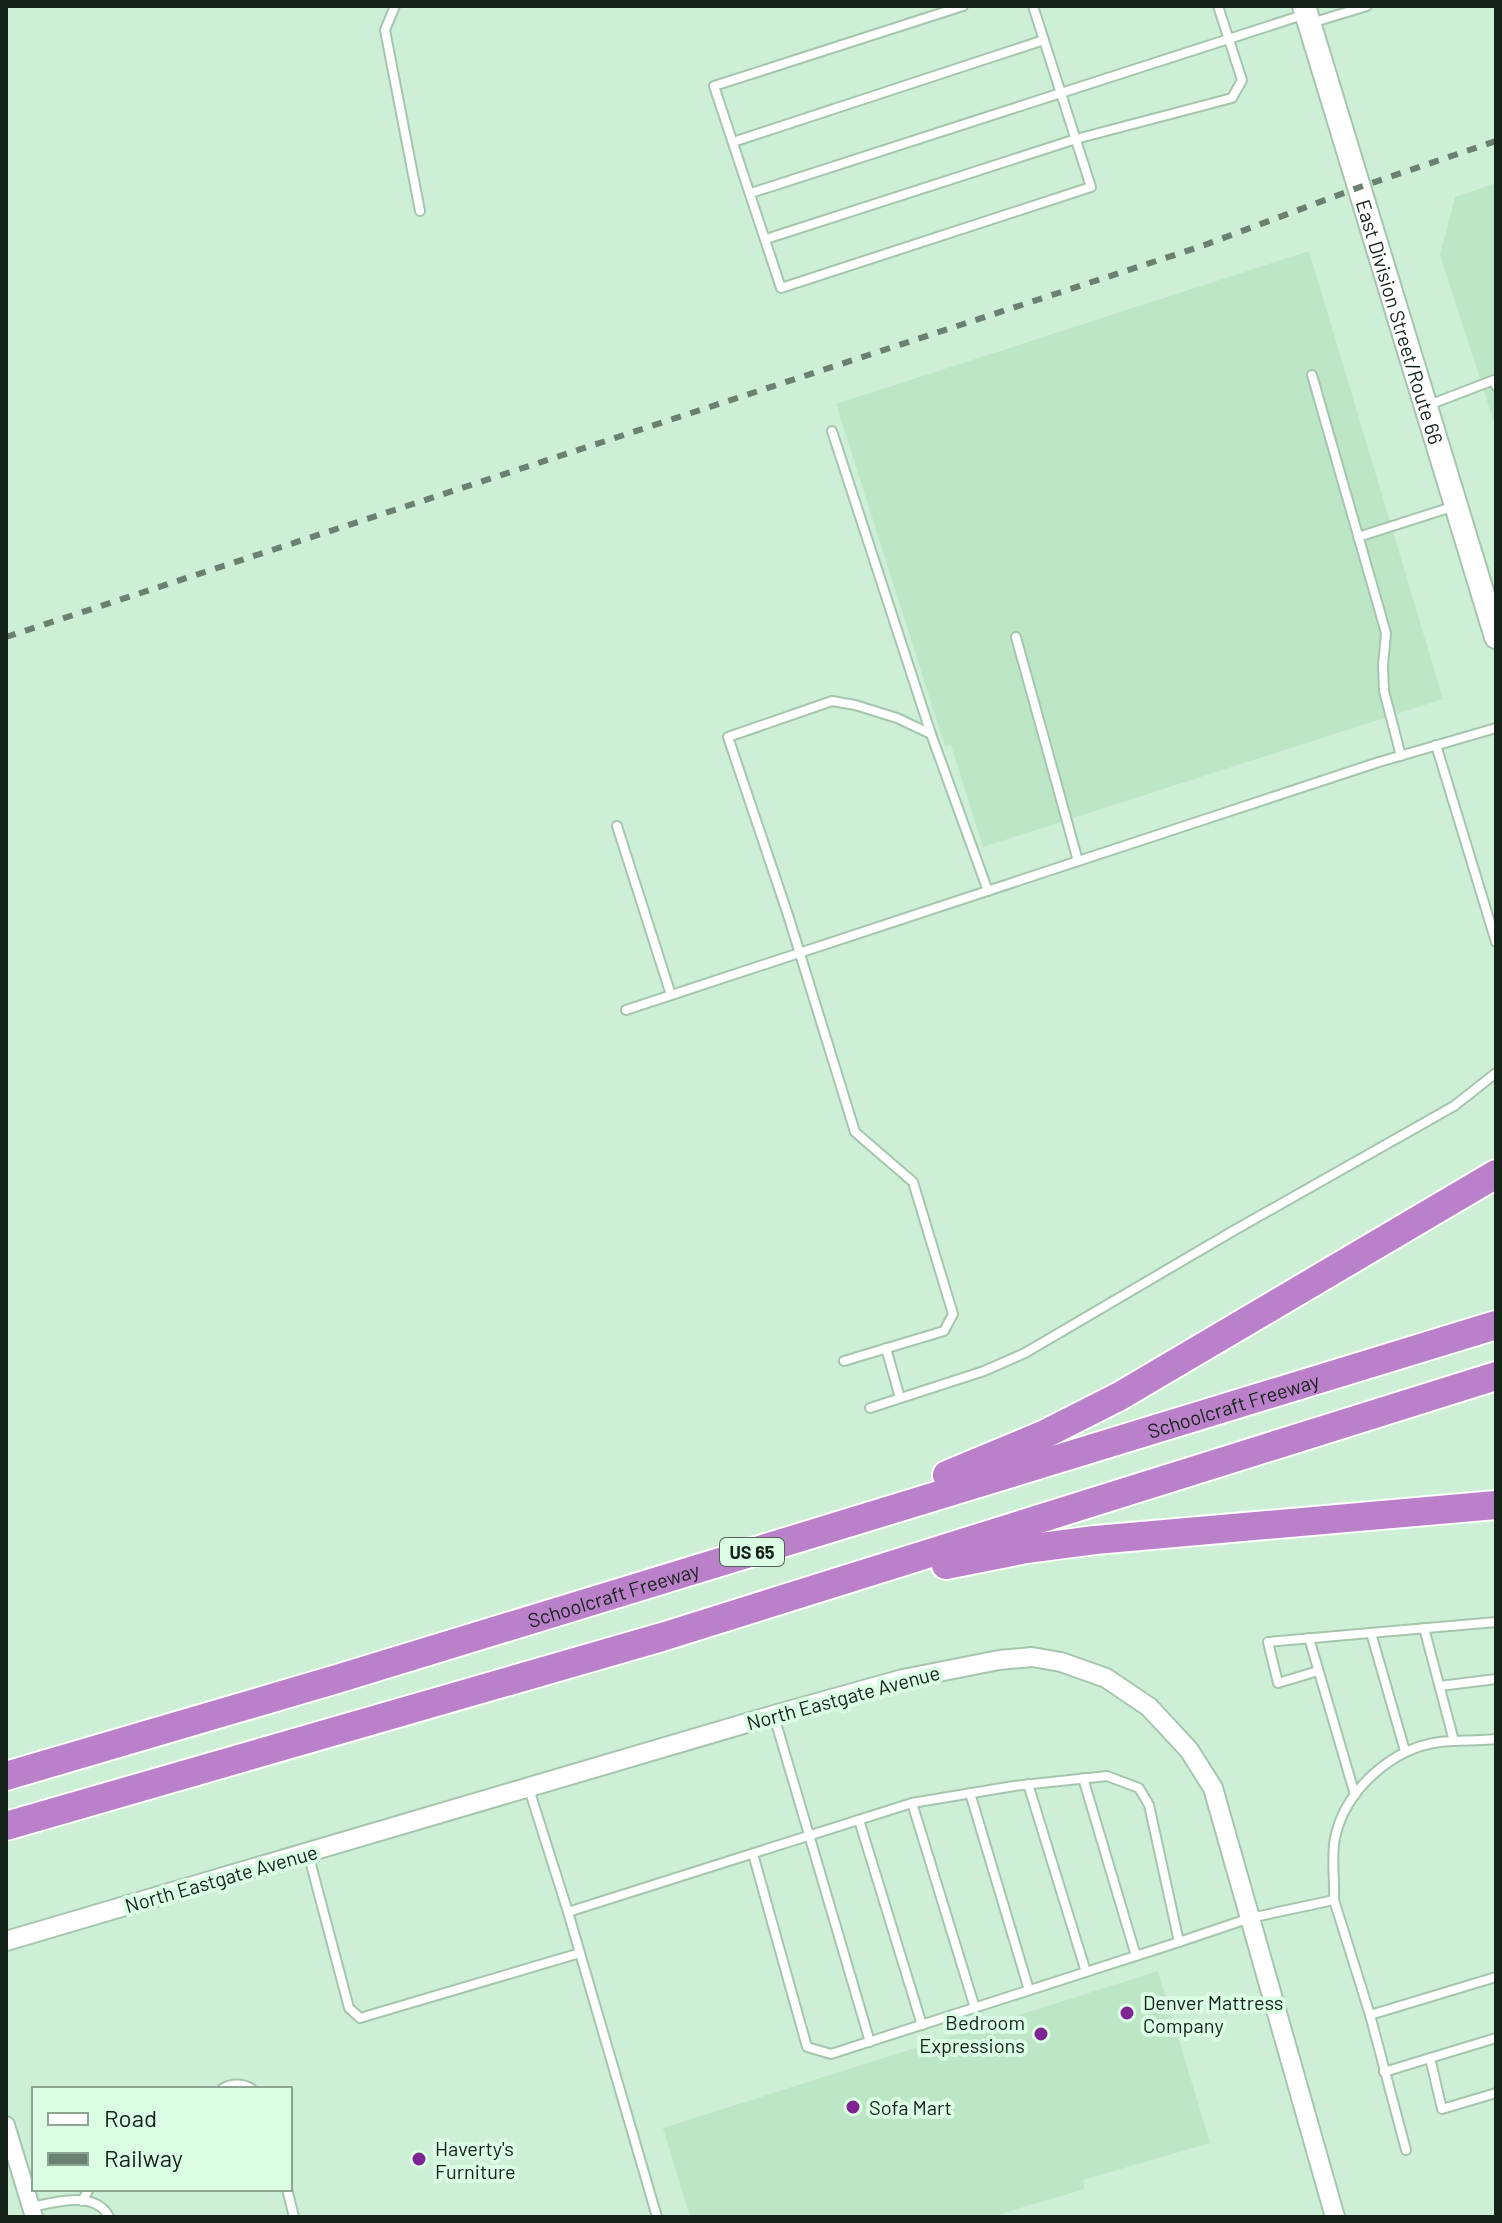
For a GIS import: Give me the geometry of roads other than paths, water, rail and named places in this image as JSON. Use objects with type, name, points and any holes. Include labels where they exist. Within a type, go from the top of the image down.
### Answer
[{"type":"highway","points":[[643,1585],[963,1469],[1043,1435],[1120,1396],[1496,1174]]},
{"type":"highway","name":"Schoolcraft Freeway","points":[[6,1776],[337,1679],[1496,1325]]},
{"type":"highway","points":[[6,1826],[662,1637],[1496,1376]]},
{"type":"highway","points":[[662,1637],[958,1562],[1026,1549],[1216,1528],[1496,1505]]},
{"type":"main road","name":"East Division Street/Route 66","points":[[1307,14],[1455,506],[1491,608],[1496,637]]},
{"type":"street","name":"North Eastgate Avenue","points":[[6,1941],[913,1676],[999,1660],[1032,1657],[1061,1662],[1106,1678],[1149,1707],[1189,1750],[1213,1788],[1335,2217]]},
{"type":"street","points":[[6,2125],[32,2212]]},
{"type":"lane","points":[[395,6],[385,30],[420,211]]},
{"type":"lane","points":[[963,6],[714,86],[781,288],[1091,187],[1033,6]]},
{"type":"lane","points":[[766,239],[1076,139],[1232,98],[1242,80],[1218,6]]},
{"type":"lane","points":[[751,193],[1307,14],[1367,6]]},
{"type":"lane","points":[[733,142],[1044,40]]},
{"type":"lane","points":[[1312,375],[1386,633],[1384,691],[1401,756]]},
{"type":"lane","points":[[1426,406],[1494,380],[1496,386]]},
{"type":"lane","points":[[832,431],[931,734],[988,891]]},
{"type":"lane","points":[[1358,537],[1455,506]]},
{"type":"lane","points":[[1016,637],[1078,861]]},
{"type":"lane","points":[[844,1361],[944,1331],[953,1314],[913,1182],[855,1132],[728,737],[832,701],[897,718],[931,734]]},
{"type":"lane","points":[[626,1010],[1401,756],[1496,728]]},
{"type":"lane","points":[[1436,745],[1496,942]]},
{"type":"lane","points":[[617,826],[671,995]]},
{"type":"lane","points":[[870,1408],[984,1371],[1025,1353],[1454,1106],[1496,1073]]},
{"type":"lane","points":[[886,1348],[900,1398]]},
{"type":"lane","points":[[1318,1671],[1278,1683],[1268,1642],[1496,1622]]},
{"type":"lane","points":[[1424,1628],[1454,1741]]},
{"type":"lane","points":[[1371,1633],[1405,1751]]},
{"type":"lane","points":[[1309,1638],[1355,1795]]},
{"type":"lane","points":[[1440,1686],[1496,1679]]},
{"type":"lane","points":[[774,1715],[870,2042]]},
{"type":"lane","points":[[1406,2150],[1370,2015],[1334,1900],[1335,1839],[1347,1805],[1366,1781],[1405,1751],[1438,1742],[1496,1739]]},
{"type":"lane","points":[[568,1912],[912,1803],[1028,1784],[1107,1776],[1139,1788],[1149,1805],[1179,1942]]},
{"type":"lane","points":[[1083,1778],[1136,1956]]},
{"type":"lane","points":[[1028,1784],[1086,1972]]},
{"type":"lane","points":[[529,1788],[657,2217]]},
{"type":"lane","points":[[970,1793],[1029,1990]]},
{"type":"lane","points":[[912,1803],[975,2008]]},
{"type":"lane","points":[[859,1820],[922,2025]]},
{"type":"lane","points":[[308,1852],[349,2008],[360,2018],[580,1953]]},
{"type":"lane","points":[[753,1854],[807,2047],[831,2054],[1250,1918],[1334,1900]]},
{"type":"lane","points":[[1370,2015],[1496,1977]]},
{"type":"lane","points":[[1384,2072],[1496,2038]]},
{"type":"lane","points":[[1430,2058],[1442,2109],[1496,2093]]},
{"type":"lane","points":[[226,2087],[249,2087]]},
{"type":"lane","points":[[82,2201],[88,2191]]},
{"type":"lane","points":[[288,2191],[294,2217]]},
{"type":"lane","points":[[32,2212],[68,2199],[105,2210],[109,2217]]},
{"type":"railway","points":[[6,637],[1202,246],[1360,187],[1496,141]]},
{"type":"place","name":"Denver Mattress Company","points":[[1127,2013]]},
{"type":"place","name":"Bedroom Expressions","points":[[1041,2034]]},
{"type":"place","name":"Sofa Mart","points":[[853,2107]]},
{"type":"place","name":"Haverty's Furniture","points":[[419,2159]]}]
